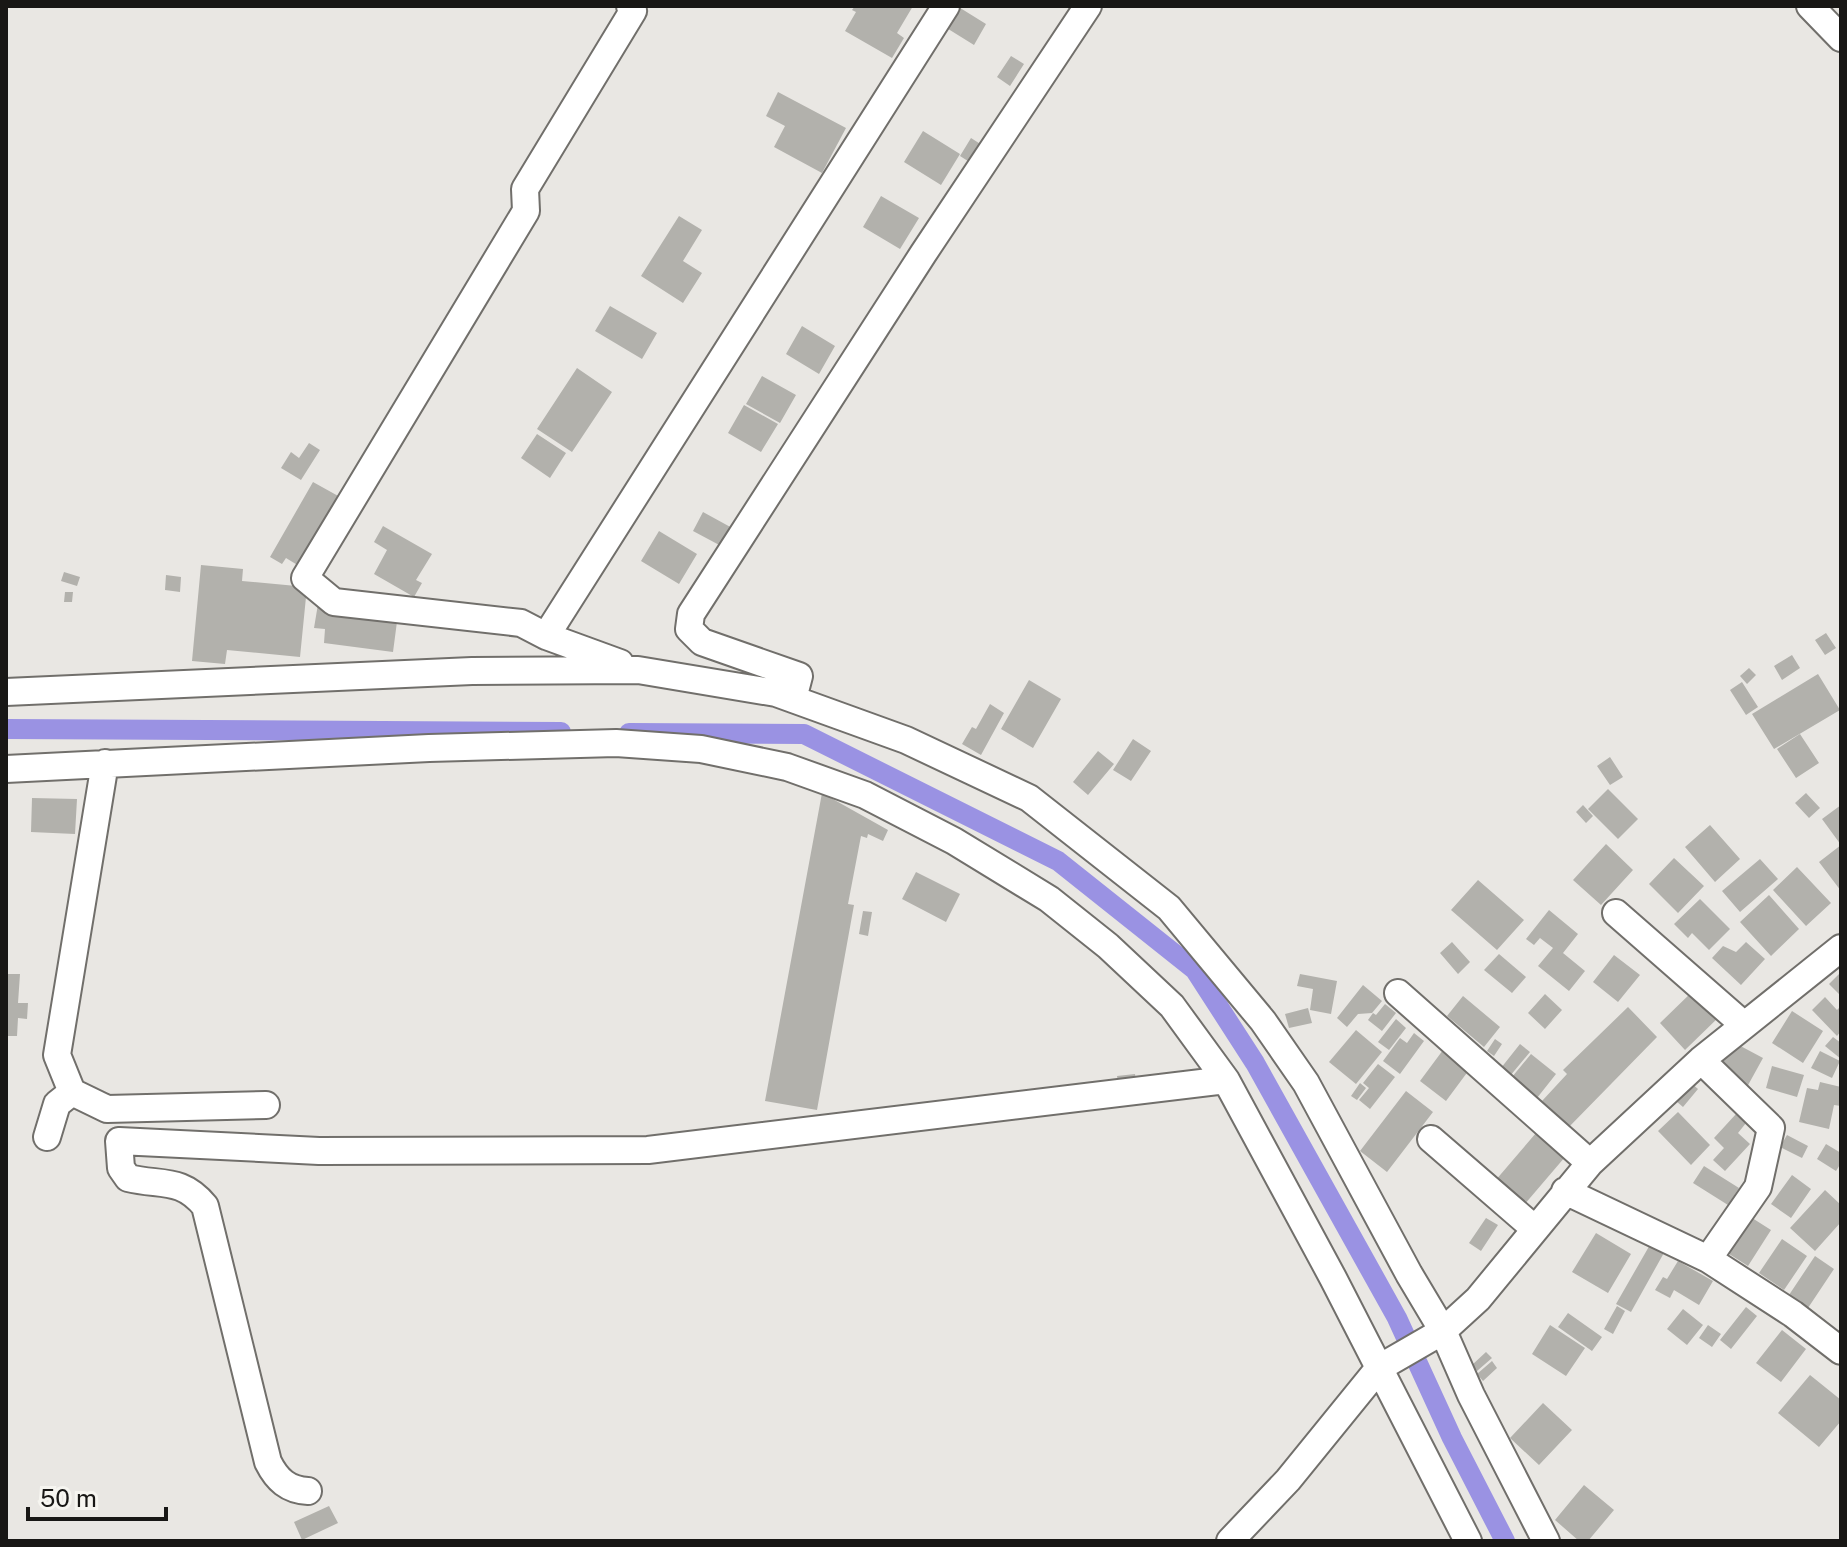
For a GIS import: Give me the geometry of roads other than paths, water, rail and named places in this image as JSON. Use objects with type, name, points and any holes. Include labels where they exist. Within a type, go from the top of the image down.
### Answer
[{"type":"street","points":[[630,6],[633,11],[525,189],[526,211],[305,578],[334,602],[521,623],[546,636],[638,670]]},
{"type":"street","points":[[546,636],[946,6]]},
{"type":"street","points":[[793,699],[799,676],[702,642],[689,629],[691,614],[923,254],[1088,6]]},
{"type":"street","points":[[1810,6],[1841,38]]},
{"type":"street","points":[[6,692],[472,671],[638,670],[776,693],[906,740],[1029,798],[1169,908],[1263,1021],[1306,1083],[1409,1274],[1546,1541]]},
{"type":"street","points":[[6,769],[429,748],[616,743],[701,749],[787,767],[865,795],[954,841],[1049,899],[1108,946],[1172,1006],[1226,1080],[1333,1278],[1468,1541]]},
{"type":"street","points":[[105,763],[57,1055],[72,1092],[107,1109],[266,1105]]},
{"type":"street","points":[[1616,913],[1744,1025]]},
{"type":"street","points":[[1230,1541],[1288,1480],[1379,1368],[1438,1334],[1478,1299],[1590,1163],[1701,1060],[1841,948]]},
{"type":"street","points":[[1398,993],[1590,1163]]},
{"type":"street","points":[[1701,1060],[1771,1128],[1758,1187],[1708,1259]]},
{"type":"street","points":[[308,1491],[294,1491],[276,1477],[268,1462],[205,1206],[194,1192],[181,1186],[128,1178],[121,1168],[119,1141],[319,1151],[648,1150],[1226,1080]]},
{"type":"street","points":[[47,1137],[57,1104],[72,1092]]},
{"type":"street","points":[[1431,1139],[1535,1229]]},
{"type":"street","points":[[1565,1191],[1708,1259],[1793,1314],[1841,1351]]},
{"type":"waterway","points":[[6,729],[561,732]]},
{"type":"waterway","points":[[629,733],[804,734],[1058,861],[1195,970],[1255,1063],[1397,1318],[1452,1438],[1505,1541]]}]
